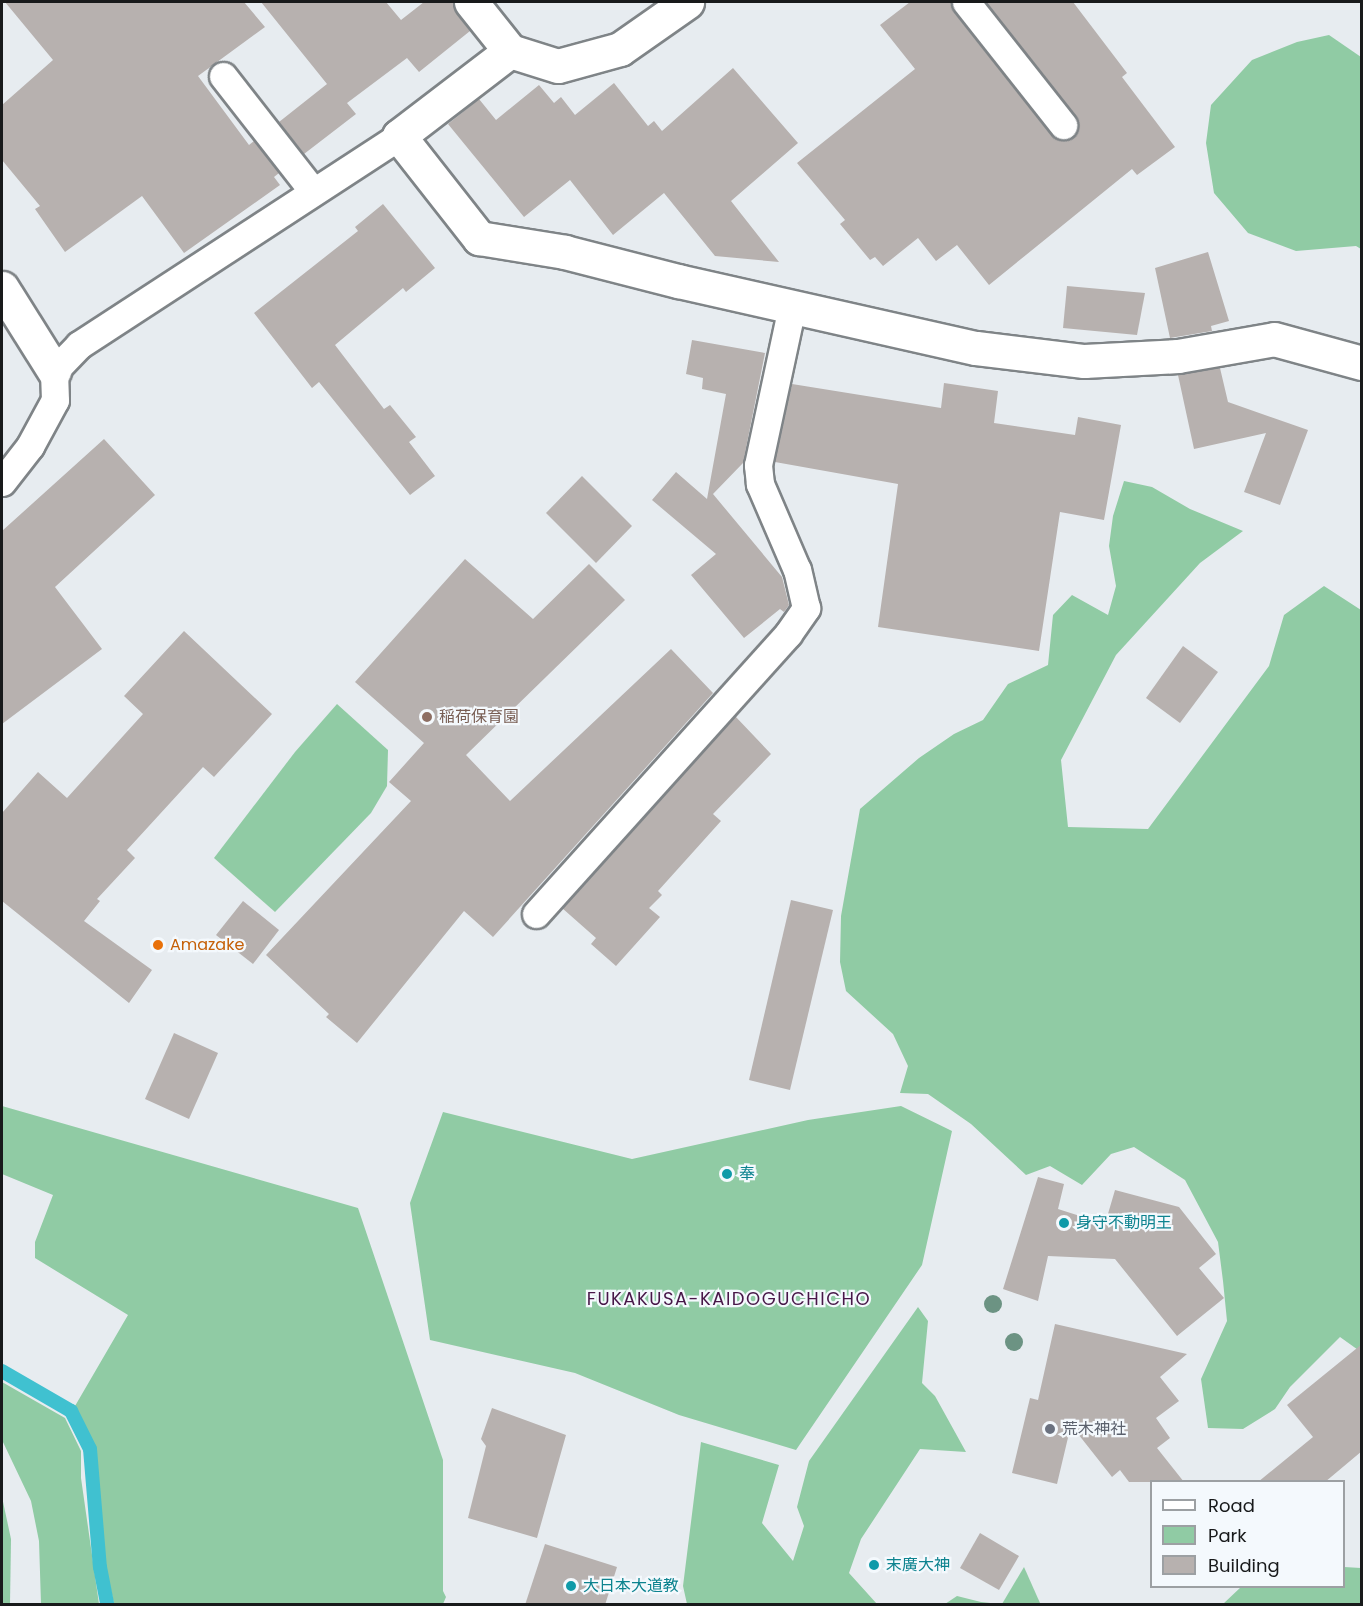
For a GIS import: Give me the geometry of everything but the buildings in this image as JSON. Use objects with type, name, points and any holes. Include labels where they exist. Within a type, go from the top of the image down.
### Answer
[{"type":"street","points":[[471,2],[510,51],[558,66],[620,49],[687,2]]},
{"type":"street","points":[[510,51],[399,136],[479,238],[565,252],[792,307],[976,348],[1084,361],[1178,356],[1274,339],[1362,363]]},
{"type":"street","points":[[2,288],[54,371]]},
{"type":"lane","points":[[966,2],[1063,125]]},
{"type":"lane","points":[[223,76],[313,191]]},
{"type":"lane","points":[[2,482],[30,446],[55,400],[54,371],[79,345],[399,136]]},
{"type":"lane","points":[[536,914],[788,634],[806,608],[796,570],[760,484],[758,465],[792,307]]},
{"type":"green space","points":[[1329,35],[1361,57],[1361,249],[1356,246],[1296,251],[1248,233],[1214,193],[1206,143],[1211,105],[1252,60],[1297,42]]},
{"type":"green space","points":[[1124,481],[1152,487],[1190,509],[1243,531],[1200,563],[1116,655],[1061,760],[1068,827],[1148,829],[1269,666],[1284,615],[1324,586],[1361,610],[1361,1352],[1340,1337],[1290,1387],[1275,1409],[1243,1429],[1208,1428],[1201,1379],[1227,1321],[1218,1242],[1185,1180],[1134,1147],[1111,1154],[1082,1185],[1050,1166],[1026,1175],[971,1124],[928,1094],[900,1093],[908,1066],[893,1034],[846,991],[840,962],[841,916],[860,809],[919,758],[954,734],[983,720],[1008,684],[1048,665],[1053,615],[1072,595],[1108,615],[1116,586],[1109,546],[1113,516]]},
{"type":"green space","points":[[337,704],[388,750],[387,786],[371,813],[275,912],[214,858],[295,752]]},
{"type":"green space","points":[[2,1106],[358,1208],[443,1460],[443,1591],[446,1597],[443,1604],[114,1604],[106,1567],[96,1448],[75,1406],[128,1315],[35,1258],[35,1242],[53,1195],[2,1174]]},
{"type":"green space","points":[[901,1106],[952,1131],[922,1265],[796,1450],[679,1415],[575,1373],[430,1340],[410,1203],[443,1112],[632,1159],[808,1120]]},
{"type":"green space","points":[[918,1307],[928,1321],[922,1383],[935,1396],[966,1452],[920,1449],[861,1539],[849,1573],[877,1604],[687,1604],[683,1586],[701,1442],[779,1465],[762,1523],[793,1561],[804,1526],[797,1507],[809,1461]]},
{"type":"green space","points":[[2,1382],[65,1418],[81,1451],[81,1478],[99,1604],[41,1604],[39,1541],[31,1501],[2,1440]]},
{"type":"green space","points":[[2,1497],[11,1539],[10,1604],[2,1604]]},
{"type":"green space","points":[[1024,1567],[1040,1603],[1002,1604]]},
{"type":"green space","points":[[1345,1567],[1361,1568],[1361,1604],[1223,1604],[1240,1588],[1345,1588]]},
{"type":"green space","points":[[957,1596],[981,1602],[1000,1604],[945,1604]]},
{"type":"waterway","points":[[2,1371],[71,1411],[90,1449],[100,1567],[107,1604]]},
{"type":"place","name":"稲荷保育園","points":[[427,717]]},
{"type":"place","name":"Amazake","points":[[158,945]]},
{"type":"place","name":"奉","points":[[727,1174]]},
{"type":"place","name":"身守不動明王","points":[[1064,1223]]},
{"type":"place","name":"荒木神社","points":[[1050,1429]]},
{"type":"place","name":"末廣大神","points":[[874,1565]]},
{"type":"place","name":"大日本大道教","points":[[571,1586]]},
{"type":"district","name":"FUKAKUSA-KAIDOGUCHICHO","points":[[729,1299]]}]
